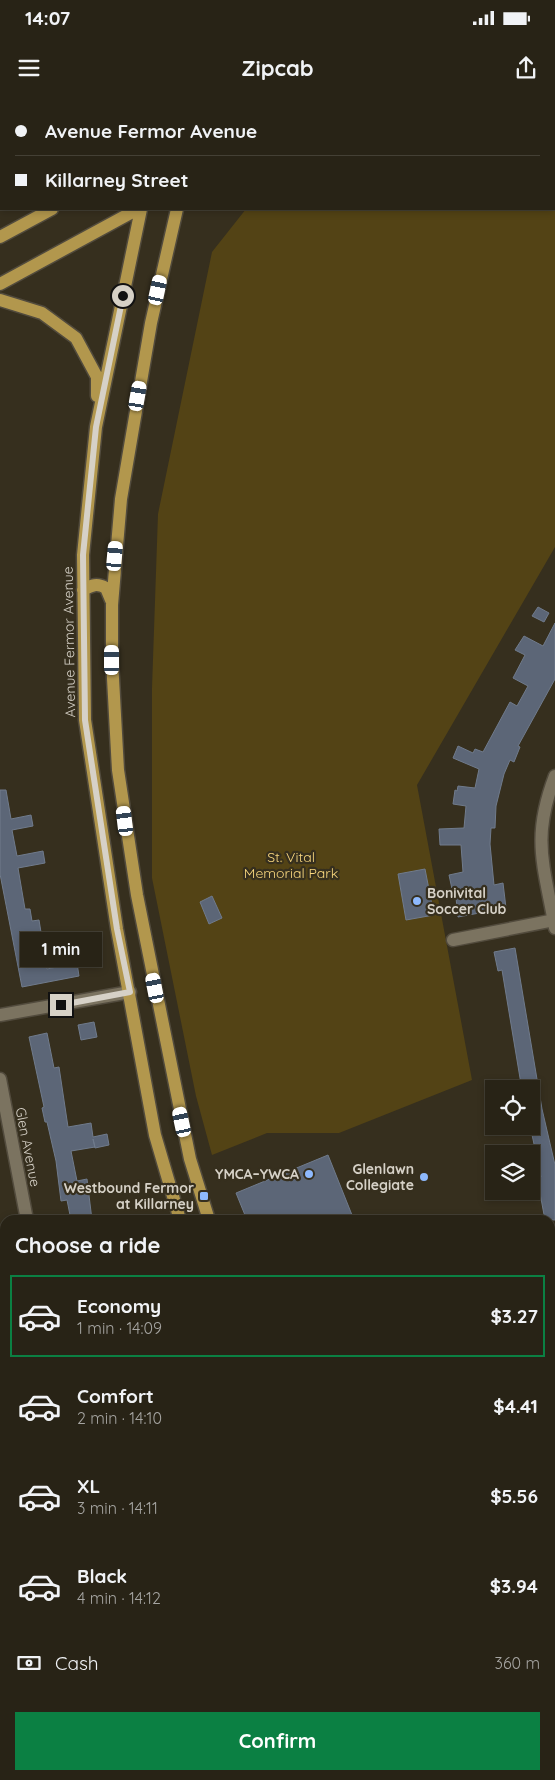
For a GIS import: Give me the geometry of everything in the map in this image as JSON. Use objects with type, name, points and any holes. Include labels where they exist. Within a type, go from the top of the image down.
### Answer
[{"type":"main road","points":[[0,237],[50,210]]},
{"type":"main road","points":[[0,284],[137,210]]},
{"type":"main road","name":"Avenue Fermor Avenue","points":[[139,210],[96,427],[83,555],[85,720],[117,929],[155,1134],[179,1215]]},
{"type":"main road","points":[[177,210],[153,314],[129,441],[121,499],[112,605],[114,716],[125,821],[190,1160],[207,1215]]},
{"type":"main road","points":[[0,300],[42,312],[76,338],[97,377],[96,427]]},
{"type":"main road","points":[[83,590],[95,584],[101,586],[110,593],[112,605]]},
{"type":"street","points":[[453,940],[555,923],[544,875],[540,839],[545,802],[555,776]]},
{"type":"street","points":[[0,1015],[130,992]]},
{"type":"street","name":"Glen Avenue","points":[[0,1079],[26,1215]]},
{"type":"green space","name":"St. Vital Memorial Park","points":[[245,210],[555,210],[555,547],[417,785],[472,1080],[339,1133],[267,1133],[212,1155],[196,1096],[152,878],[152,688],[158,514],[212,252]]},
{"type":"building","points":[[538,607],[549,613],[544,622],[532,616]]},
{"type":"building","points":[[555,623],[555,679],[518,746],[520,747],[514,762],[510,760],[504,774],[496,806],[495,828],[491,828],[490,844],[494,885],[503,883],[506,908],[458,917],[455,888],[452,889],[449,875],[463,872],[461,845],[440,845],[439,829],[464,828],[466,806],[453,804],[455,790],[457,791],[458,786],[475,788],[479,769],[453,758],[458,746],[473,753],[475,749],[483,752],[510,702],[517,706],[528,686],[513,678],[525,655],[515,650],[524,636],[543,646]]},
{"type":"building","points":[[0,790],[6,790],[11,819],[31,815],[33,826],[12,830],[17,856],[43,851],[45,863],[18,868],[25,909],[30,909],[32,921],[39,920],[47,969],[77,963],[79,976],[22,987],[0,874]]},
{"type":"building","name":"Bonivital Soccer Club","points":[[425,869],[434,915],[406,920],[398,874]]},
{"type":"building","points":[[212,896],[222,918],[209,924],[200,902]]},
{"type":"building","points":[[515,948],[537,1080],[520,1080],[502,970],[498,971],[494,952]]},
{"type":"building","points":[[94,1022],[97,1037],[81,1040],[78,1025]]},
{"type":"building","points":[[47,1033],[54,1068],[59,1067],[68,1127],[91,1123],[93,1137],[107,1134],[109,1145],[71,1151],[77,1181],[87,1179],[91,1215],[70,1215],[67,1200],[61,1201],[56,1161],[47,1122],[45,1122],[42,1108],[44,1107],[29,1037]]},
{"type":"building","points":[[540,1097],[555,1165],[555,1215],[544,1215],[540,1193],[540,1145],[534,1145],[532,1135],[540,1135]]},
{"type":"building","name":"YMCA–YWCA","points":[[328,1155],[352,1215],[245,1215],[236,1193]]},
{"type":"place","name":"Bonivital Soccer Club","points":[[417,901]]},
{"type":"place","name":"YMCA–YWCA","points":[[309,1174]]},
{"type":"place","name":"Glenlawn Collegiate","points":[[424,1177]]},
{"type":"place","name":"Westbound Fermor at Killarney","points":[[204,1196]]},
{"type":"route","points":[[61,1005],[130,992],[117,929],[85,720],[83,555],[96,427],[123,296]]}]
